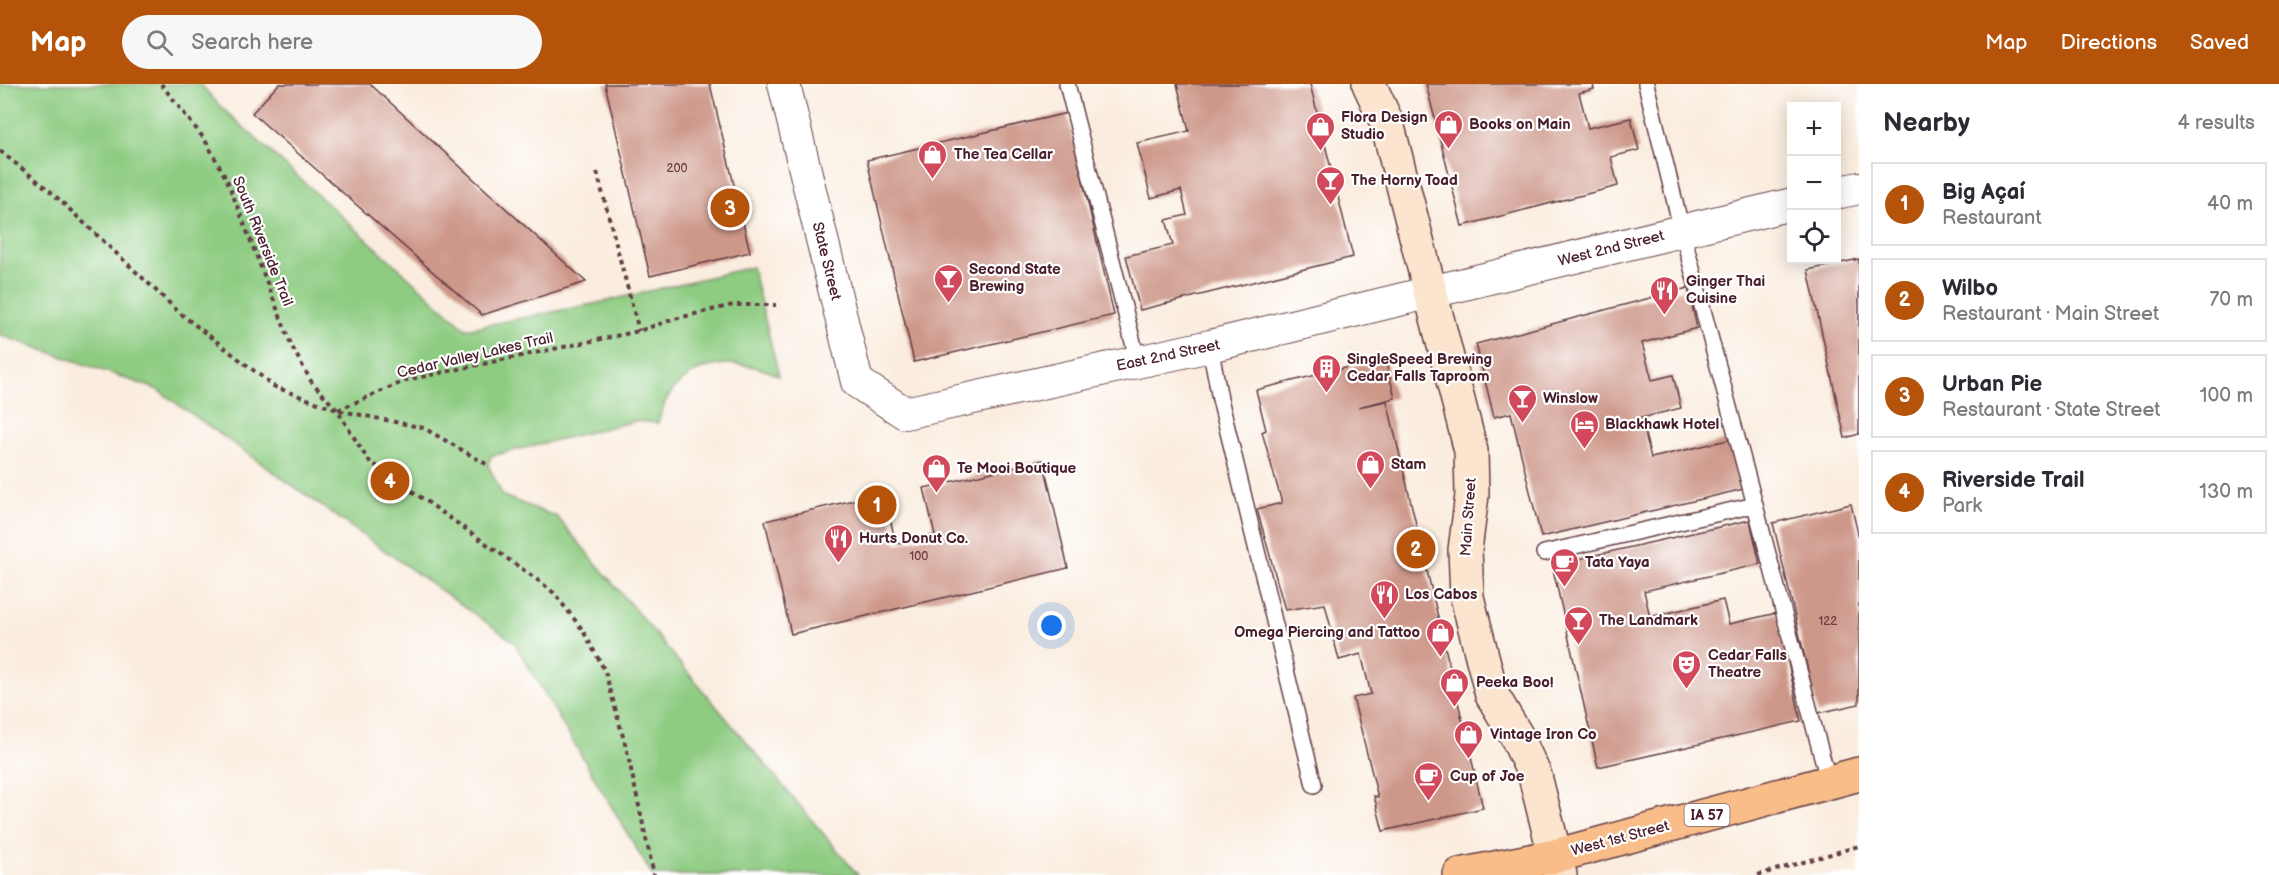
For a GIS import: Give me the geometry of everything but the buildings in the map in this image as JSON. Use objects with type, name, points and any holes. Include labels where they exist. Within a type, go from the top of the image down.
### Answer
[{"type":"main road","name":"Main Street","points":[[1370,84],[1387,123],[1471,451],[1472,495],[1465,550],[1467,597],[1492,694],[1516,735],[1535,776],[1557,865]]},
{"type":"main road","name":"West 1st Street","points":[[1460,875],[1557,865],[1844,778]]},
{"type":"street","name":"State Street","points":[[784,84],[857,382],[905,413]]},
{"type":"street","points":[[1841,192],[1859,188]]},
{"type":"street","name":"West 2nd Street","points":[[1431,293],[1787,205]]},
{"type":"street","name":"East 2nd Street","points":[[905,413],[1210,346],[1431,293]]},
{"type":"lane","points":[[1067,84],[1138,362]]},
{"type":"lane","points":[[1646,84],[1682,231],[1755,505],[1844,778]]},
{"type":"lane","points":[[1210,346],[1220,399],[1314,785]]},
{"type":"lane","points":[[1544,553],[1755,505]]},
{"type":"path","name":"South Riverside Trail","points":[[161,84],[205,140],[227,180],[292,347],[311,381],[337,410]]},
{"type":"path","points":[[0,151],[50,191],[181,314],[275,387],[337,410],[424,429],[488,465]]},
{"type":"path","points":[[597,172],[639,331]]},
{"type":"path","name":"Cedar Valley Lakes Trail","points":[[337,410],[407,380],[639,331],[674,319],[733,305],[776,305]]},
{"type":"path","points":[[337,410],[368,460],[539,581],[554,594],[582,629],[605,671],[627,751],[654,875]]},
{"type":"path","points":[[1758,875],[1859,846]]},
{"type":"green space","points":[[0,84],[200,84],[221,107],[466,329],[598,303],[752,267],[779,376],[749,366],[734,364],[705,368],[691,374],[679,384],[666,400],[658,423],[635,421],[491,456],[488,465],[503,496],[557,517],[858,875],[652,875],[514,642],[156,389],[0,335]]},
{"type":"place","name":"Books on Main","points":[[1448,150]]},
{"type":"place","name":"Flora Design Studio","points":[[1320,152]]},
{"type":"place","name":"The Tea Cellar","points":[[933,180]]},
{"type":"place","name":"The Horny Toad","points":[[1330,206]]},
{"type":"place","name":"Urban Pie","points":[[730,208]]},
{"type":"place","name":"Second State Brewing","points":[[948,304]]},
{"type":"place","name":"Ginger Thai Cuisine","points":[[1665,316]]},
{"type":"place","name":"SingleSpeed Brewing Cedar Falls Taproom","points":[[1326,394]]},
{"type":"place","name":"Winslow","points":[[1522,424]]},
{"type":"place","name":"Blackhawk Hotel","points":[[1584,450]]},
{"type":"place","name":"Riverside Trail","points":[[390,481]]},
{"type":"place","name":"Stam","points":[[1370,490]]},
{"type":"place","name":"Te Mooi Boutique","points":[[936,494]]},
{"type":"place","name":"Big Açaí","points":[[877,505]]},
{"type":"place","name":"Wilbo","points":[[1416,549]]},
{"type":"place","name":"Hurts Donut Co.","points":[[838,564]]},
{"type":"place","name":"Tata Yaya","points":[[1564,588]]},
{"type":"place","name":"Los Cabos","points":[[1384,620]]},
{"type":"place","name":"The Landmark","points":[[1578,646]]},
{"type":"place","name":"Omega Piercing and Tattoo","points":[[1441,658]]},
{"type":"place","name":"Cedar Falls Theatre","points":[[1687,690]]},
{"type":"place","name":"Peeka Boo!","points":[[1455,708]]},
{"type":"place","name":"Vintage Iron Co","points":[[1469,760]]},
{"type":"place","name":"Cup of Joe","points":[[1429,802]]}]
